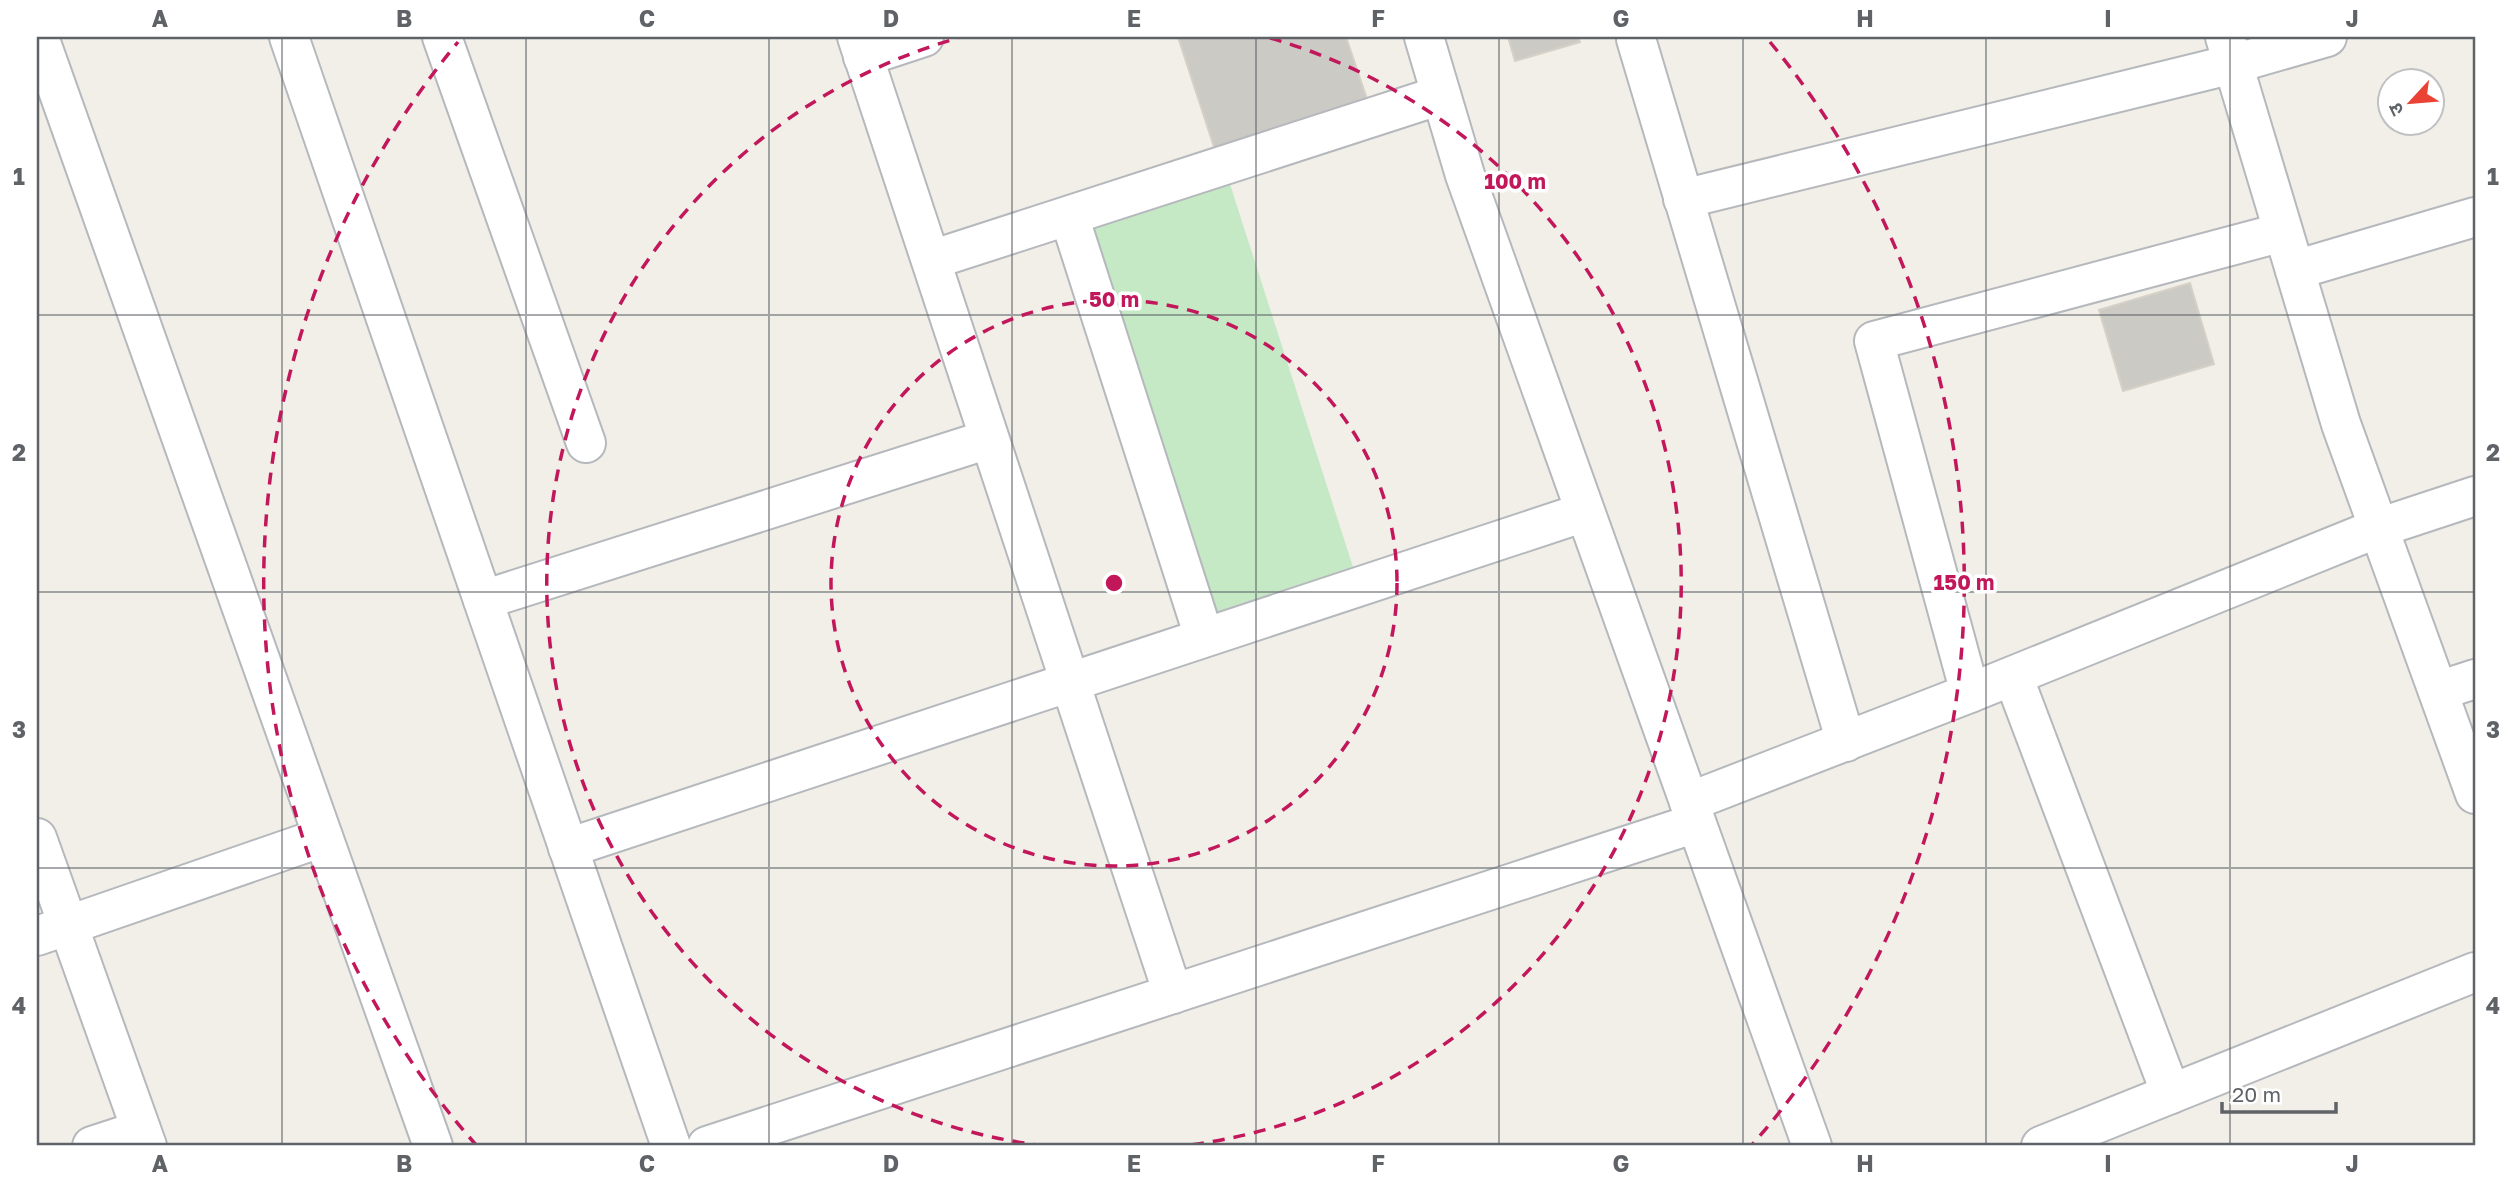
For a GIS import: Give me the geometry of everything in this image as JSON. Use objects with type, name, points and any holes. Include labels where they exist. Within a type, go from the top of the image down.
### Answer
[{"type":"street","points":[[289,37],[671,1146]]},
{"type":"street","points":[[442,37],[586,443]]},
{"type":"street","points":[[923,37],[860,47],[1173,994]]},
{"type":"street","points":[[1424,37],[1465,175],[1812,1146]]},
{"type":"street","points":[[1683,200],[2229,50],[2327,37]]},
{"type":"street","points":[[1636,39],[1846,742]]},
{"type":"street","points":[[44,40],[433,1146]]},
{"type":"street","points":[[2229,50],[2340,424],[2475,794]]},
{"type":"street","points":[[931,260],[1441,95]]},
{"type":"street","points":[[1069,216],[1204,638]]},
{"type":"street","points":[[2295,270],[2475,217]]},
{"type":"street","points":[[1970,694],[1874,341],[2283,232]]},
{"type":"street","points":[[483,600],[989,439]]},
{"type":"street","points":[[707,1146],[1173,994],[1693,813],[1846,742],[2378,528],[2475,496]]},
{"type":"street","points":[[568,848],[1586,512]]},
{"type":"street","points":[[2013,676],[2171,1094]]},
{"type":"street","points":[[2438,691],[2475,679]]},
{"type":"street","points":[[52,931],[323,837]]},
{"type":"street","points":[[37,838],[52,931],[144,1138],[92,1146]]},
{"type":"street","points":[[2041,1146],[2475,972]]},
{"type":"green space","points":[[1228,178],[1353,567],[1209,614],[1084,224]]},
{"type":"building","points":[[1178,37],[1346,37],[1368,102],[1216,153]]},
{"type":"building","points":[[1508,37],[1578,37],[1580,42],[1515,61]]},
{"type":"building","points":[[2190,283],[2214,364],[2123,391],[2099,310]]}]
